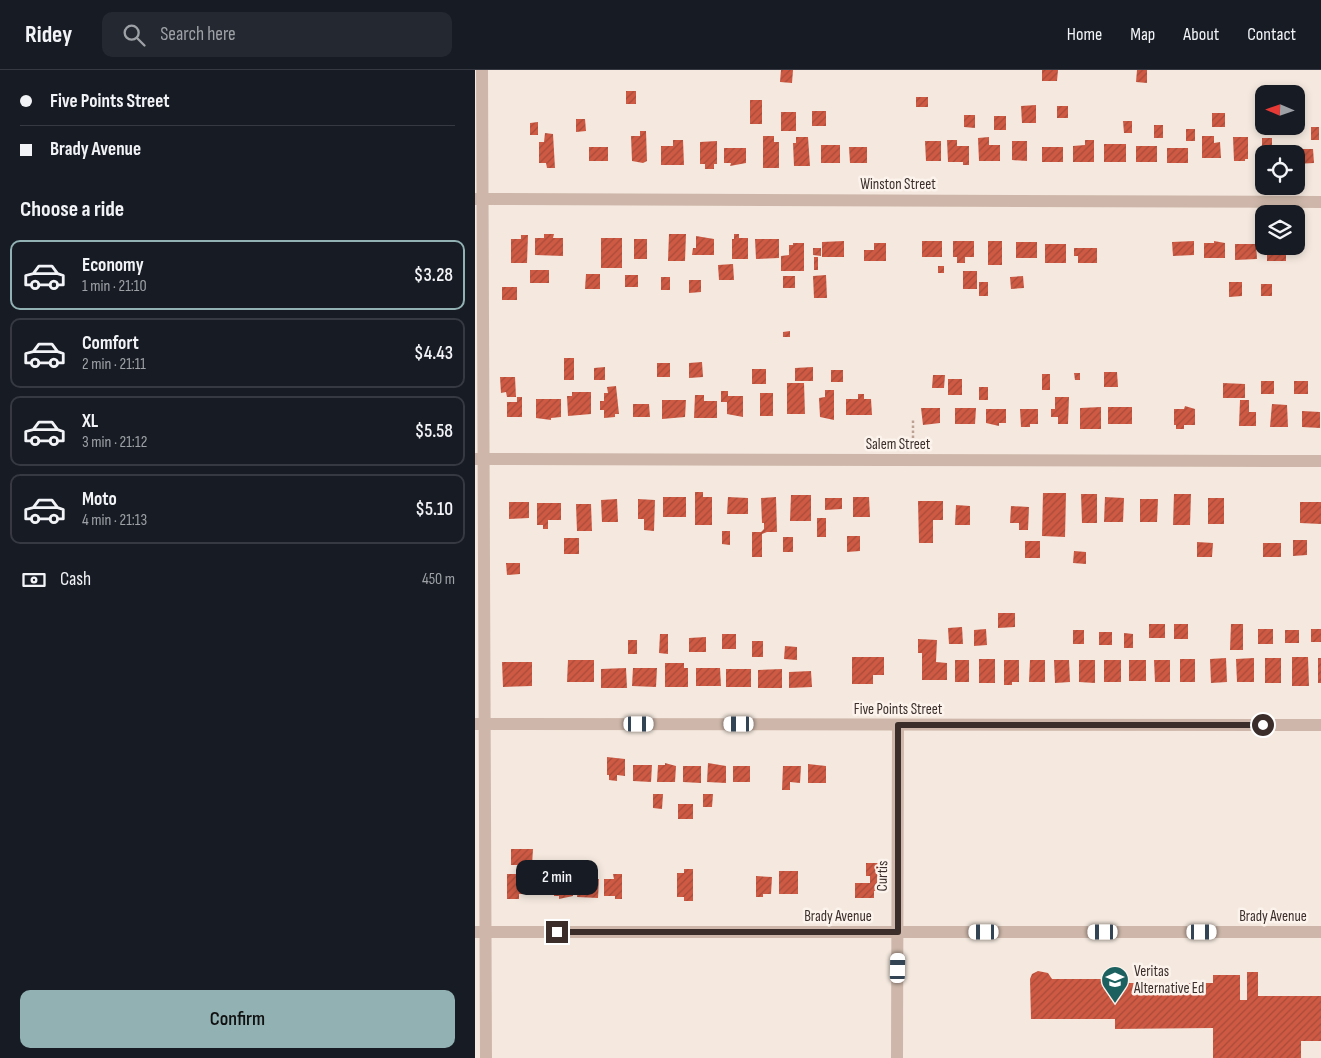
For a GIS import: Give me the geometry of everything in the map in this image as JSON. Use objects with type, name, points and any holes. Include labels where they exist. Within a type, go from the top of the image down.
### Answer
[{"type":"street","points":[[482,70],[479,199],[481,932],[486,1058]]},
{"type":"street","name":"Winston Street","points":[[479,199],[1321,202]]},
{"type":"street","name":"Salem Street","points":[[480,459],[1321,461]]},
{"type":"street","name":"Five Points Street","points":[[481,724],[1321,726]]},
{"type":"street","name":"Curtis","points":[[897,1058],[898,725]]},
{"type":"street","name":"Brady Avenue","points":[[481,932],[1321,932]]},
{"type":"path","points":[[913,420],[913,443]]},
{"type":"building","points":[[781,70],[793,70],[792,83],[780,82]]},
{"type":"building","points":[[1042,70],[1058,70],[1057,81],[1042,81]]},
{"type":"building","points":[[1137,70],[1147,70],[1147,83],[1136,82]]},
{"type":"building","points":[[626,91],[636,91],[636,104],[626,104]]},
{"type":"building","points":[[916,97],[928,97],[928,107],[916,107]]},
{"type":"building","points":[[750,100],[762,100],[762,124],[750,124]]},
{"type":"building","points":[[1036,105],[1036,123],[1022,123],[1021,106]]},
{"type":"building","points":[[1057,106],[1068,106],[1068,118],[1057,118]]},
{"type":"building","points":[[812,111],[826,111],[826,126],[812,126]]},
{"type":"building","points":[[781,112],[796,112],[796,131],[781,131]]},
{"type":"building","points":[[1212,113],[1225,113],[1225,127],[1212,127]]},
{"type":"building","points":[[964,115],[975,115],[975,128],[964,127]]},
{"type":"building","points":[[994,116],[1006,116],[1006,130],[994,130]]},
{"type":"building","points":[[576,119],[585,119],[586,131],[576,132]]},
{"type":"building","points":[[1123,121],[1132,121],[1132,133],[1124,133]]},
{"type":"building","points":[[538,122],[538,135],[530,135],[530,123]]},
{"type":"building","points":[[1154,125],[1163,125],[1163,138],[1154,138]]},
{"type":"building","points":[[1311,127],[1319,127],[1319,140],[1311,140]]},
{"type":"building","points":[[1186,129],[1195,129],[1195,141],[1186,141]]},
{"type":"building","points":[[640,131],[646,131],[647,161],[643,163],[632,161],[631,136],[640,136]]},
{"type":"building","points":[[545,133],[553,134],[555,168],[547,168],[546,163],[539,163],[539,142],[544,142]]},
{"type":"building","points":[[763,136],[774,136],[774,142],[779,142],[779,168],[763,168]]},
{"type":"building","points":[[1202,136],[1214,136],[1214,143],[1220,142],[1221,158],[1202,158]]},
{"type":"building","points":[[796,137],[808,137],[810,166],[794,166],[793,143],[796,143]]},
{"type":"building","points":[[989,137],[989,145],[1000,145],[1000,161],[979,161],[978,138]]},
{"type":"building","points":[[1233,137],[1248,137],[1248,159],[1245,159],[1245,161],[1234,161]]},
{"type":"building","points":[[1262,138],[1272,138],[1272,145],[1262,145]]},
{"type":"building","points":[[673,140],[683,140],[684,165],[661,165],[661,146],[673,146]]},
{"type":"building","points":[[947,140],[957,140],[957,146],[969,146],[969,165],[963,165],[963,162],[948,162]]},
{"type":"building","points":[[1085,140],[1094,140],[1094,162],[1073,162],[1073,146],[1085,145]]},
{"type":"building","points":[[717,141],[717,164],[714,164],[714,169],[705,169],[705,164],[700,164],[700,142]]},
{"type":"building","points":[[925,141],[941,141],[941,161],[926,161]]},
{"type":"building","points":[[1012,141],[1027,141],[1027,161],[1012,160]]},
{"type":"building","points":[[1104,144],[1126,144],[1126,162],[1104,162]]},
{"type":"building","points":[[821,145],[840,145],[840,163],[821,163]]},
{"type":"building","points":[[1136,146],[1157,146],[1157,162],[1136,162]]},
{"type":"building","points":[[589,147],[608,147],[608,161],[589,161]]},
{"type":"building","points":[[849,147],[867,147],[867,163],[850,163]]},
{"type":"building","points":[[1042,147],[1063,147],[1063,162],[1042,162]]},
{"type":"building","points":[[724,148],[746,148],[746,163],[730,166],[731,163],[724,163]]},
{"type":"building","points":[[1167,148],[1188,148],[1188,163],[1167,163]]},
{"type":"building","points":[[1305,149],[1313,149],[1314,163],[1305,164]]},
{"type":"building","points":[[544,234],[554,234],[553,238],[563,238],[563,256],[535,255],[535,238],[544,238]]},
{"type":"building","points":[[669,234],[686,234],[685,261],[668,261]]},
{"type":"building","points":[[734,234],[739,234],[739,238],[748,238],[748,259],[732,259],[732,239],[734,239]]},
{"type":"building","points":[[521,235],[528,235],[527,263],[511,263],[511,239],[521,239]]},
{"type":"building","points":[[696,236],[714,239],[714,255],[692,255],[693,248],[696,248]]},
{"type":"building","points":[[601,238],[622,238],[622,268],[601,268]]},
{"type":"building","points":[[634,239],[647,239],[647,259],[634,259]]},
{"type":"building","points":[[755,239],[779,239],[779,258],[756,259]]},
{"type":"building","points":[[844,241],[844,257],[822,257],[822,242]]},
{"type":"building","points":[[922,241],[942,241],[942,257],[922,257]]},
{"type":"building","points":[[953,241],[974,241],[974,257],[965,257],[965,263],[957,263],[957,257],[953,257]]},
{"type":"building","points":[[988,241],[1002,241],[1002,265],[988,265]]},
{"type":"building","points":[[1194,241],[1194,255],[1173,256],[1172,242]]},
{"type":"building","points":[[1214,241],[1225,243],[1225,258],[1204,258],[1204,243],[1214,243]]},
{"type":"building","points":[[1016,242],[1037,242],[1037,258],[1016,258]]},
{"type":"building","points":[[793,243],[804,243],[804,271],[781,271],[781,256],[789,255],[789,245],[793,245]]},
{"type":"building","points":[[874,243],[886,243],[886,261],[864,261],[864,250],[874,250]]},
{"type":"building","points":[[1045,244],[1066,244],[1066,263],[1045,263]]},
{"type":"building","points":[[1235,244],[1255,244],[1257,259],[1235,260]]},
{"type":"building","points":[[813,248],[821,248],[821,256],[813,255]]},
{"type":"building","points":[[1074,248],[1097,248],[1097,263],[1078,263],[1078,256],[1074,256]]},
{"type":"building","points":[[1267,255],[1286,255],[1286,261],[1267,261]]},
{"type":"building","points":[[814,257],[818,257],[818,270],[814,270]]},
{"type":"building","points":[[733,264],[734,280],[719,280],[718,265]]},
{"type":"building","points":[[938,266],[944,266],[944,273],[938,273]]},
{"type":"building","points":[[530,270],[549,270],[549,283],[530,283]]},
{"type":"building","points":[[963,271],[977,271],[977,289],[963,289]]},
{"type":"building","points":[[586,274],[600,274],[600,289],[585,289]]},
{"type":"building","points":[[625,275],[638,275],[638,287],[625,287]]},
{"type":"building","points":[[826,275],[827,298],[814,298],[813,276]]},
{"type":"building","points":[[783,276],[795,276],[795,288],[783,288]]},
{"type":"building","points":[[1023,276],[1024,288],[1011,289],[1010,277]]},
{"type":"building","points":[[661,277],[670,277],[670,290],[661,290]]},
{"type":"building","points":[[689,280],[701,280],[701,292],[689,293]]},
{"type":"building","points":[[979,282],[988,282],[988,296],[979,296]]},
{"type":"building","points":[[1229,282],[1242,282],[1242,296],[1229,297]]},
{"type":"building","points":[[1261,284],[1272,284],[1272,296],[1261,296]]},
{"type":"building","points":[[502,287],[517,287],[517,300],[502,300]]},
{"type":"building","points":[[790,331],[790,337],[783,337],[783,332]]},
{"type":"building","points":[[564,358],[574,358],[574,380],[564,380]]},
{"type":"building","points":[[702,362],[703,377],[689,378],[689,363]]},
{"type":"building","points":[[657,363],[670,363],[670,377],[657,377]]},
{"type":"building","points":[[605,367],[605,380],[594,380],[594,368]]},
{"type":"building","points":[[813,367],[813,381],[795,381],[795,368]]},
{"type":"building","points":[[752,369],[766,369],[766,384],[752,384]]},
{"type":"building","points":[[831,370],[843,370],[843,382],[831,382]]},
{"type":"building","points":[[1104,372],[1117,372],[1118,387],[1104,387]]},
{"type":"building","points":[[1074,373],[1080,373],[1080,380],[1075,380]]},
{"type":"building","points":[[1042,374],[1050,374],[1050,390],[1042,390]]},
{"type":"building","points":[[933,375],[945,375],[944,388],[932,388]]},
{"type":"building","points":[[500,377],[515,377],[516,397],[507,397],[506,392],[501,393]]},
{"type":"building","points":[[948,379],[962,379],[962,395],[948,395]]},
{"type":"building","points":[[1261,381],[1274,381],[1274,394],[1261,394]]},
{"type":"building","points":[[1294,381],[1308,381],[1308,394],[1294,394]]},
{"type":"building","points":[[787,383],[804,383],[805,414],[787,414]]},
{"type":"building","points":[[1223,383],[1245,384],[1245,398],[1223,398]]},
{"type":"building","points":[[616,386],[619,414],[615,414],[615,417],[604,418],[604,410],[600,410],[600,401],[604,401],[604,393],[608,393],[607,387]]},
{"type":"building","points":[[979,387],[988,387],[988,400],[979,400]]},
{"type":"building","points":[[825,390],[834,390],[834,420],[820,417],[819,398],[825,397]]},
{"type":"building","points":[[721,391],[728,391],[728,396],[743,396],[743,417],[727,414],[727,402],[721,402]]},
{"type":"building","points":[[572,392],[591,392],[591,414],[568,416],[567,396],[572,396]]},
{"type":"building","points":[[760,393],[773,393],[773,416],[760,416]]},
{"type":"building","points":[[858,394],[864,394],[864,399],[871,399],[872,415],[846,415],[846,399],[858,399]]},
{"type":"building","points":[[695,395],[704,395],[704,401],[717,401],[717,418],[694,418]]},
{"type":"building","points":[[517,397],[522,397],[522,417],[507,417],[507,402],[517,402]]},
{"type":"building","points":[[1055,397],[1069,397],[1068,424],[1058,424],[1058,417],[1051,417],[1051,409],[1055,409]]},
{"type":"building","points":[[536,399],[561,399],[561,417],[551,418],[551,420],[536,418]]},
{"type":"building","points":[[662,400],[686,400],[685,417],[662,419]]},
{"type":"building","points":[[1240,400],[1249,400],[1249,412],[1256,412],[1256,426],[1239,426]]},
{"type":"building","points":[[633,404],[649,404],[650,417],[633,417]]},
{"type":"building","points":[[1272,404],[1287,405],[1288,427],[1270,427]]},
{"type":"building","points":[[1185,406],[1195,409],[1195,425],[1184,425],[1184,429],[1176,429],[1176,425],[1174,425],[1174,409],[1184,409]]},
{"type":"building","points":[[1101,407],[1101,429],[1080,429],[1080,408]]},
{"type":"building","points":[[1108,407],[1132,407],[1132,424],[1108,424]]},
{"type":"building","points":[[921,408],[940,408],[940,423],[923,425]]},
{"type":"building","points":[[955,408],[976,408],[975,424],[955,424]]},
{"type":"building","points":[[986,409],[1006,409],[1006,423],[999,423],[999,426],[986,423]]},
{"type":"building","points":[[1020,409],[1038,409],[1038,424],[1030,424],[1030,427],[1021,427]]},
{"type":"building","points":[[1302,411],[1320,412],[1320,428],[1302,427]]},
{"type":"building","points":[[695,492],[703,492],[703,497],[712,497],[712,525],[695,525]]},
{"type":"building","points":[[1043,493],[1066,493],[1065,537],[1042,536]]},
{"type":"building","points":[[1081,494],[1097,494],[1097,523],[1082,523]]},
{"type":"building","points":[[1174,494],[1191,494],[1190,525],[1173,525]]},
{"type":"building","points":[[791,495],[811,495],[811,521],[790,521]]},
{"type":"building","points":[[663,497],[686,497],[686,517],[663,517]]},
{"type":"building","points":[[728,497],[748,498],[748,514],[727,514]]},
{"type":"building","points":[[776,497],[777,532],[762,534],[762,557],[752,557],[752,532],[761,532],[764,529],[761,498]]},
{"type":"building","points":[[853,497],[869,497],[870,517],[853,517]]},
{"type":"building","points":[[1105,497],[1124,498],[1123,522],[1104,522]]},
{"type":"building","points":[[825,498],[842,498],[842,509],[825,510]]},
{"type":"building","points":[[1208,498],[1224,498],[1224,524],[1208,524]]},
{"type":"building","points":[[617,499],[618,522],[602,522],[601,500]]},
{"type":"building","points":[[638,499],[655,500],[654,531],[644,530],[644,519],[638,519]]},
{"type":"building","points":[[1140,499],[1158,499],[1157,522],[1140,522]]},
{"type":"building","points":[[918,501],[943,501],[943,520],[933,520],[933,543],[919,543]]},
{"type":"building","points":[[509,502],[529,502],[529,518],[509,519]]},
{"type":"building","points":[[1300,502],[1321,502],[1321,524],[1300,523]]},
{"type":"building","points":[[537,503],[561,503],[561,520],[548,520],[548,529],[543,529],[543,525],[537,525]]},
{"type":"building","points":[[576,504],[591,504],[592,531],[577,531]]},
{"type":"building","points":[[956,505],[970,506],[970,525],[955,525]]},
{"type":"building","points":[[1011,506],[1029,507],[1028,530],[1019,530],[1019,523],[1010,523]]},
{"type":"building","points":[[817,518],[826,518],[826,537],[817,537]]},
{"type":"building","points":[[722,531],[730,531],[730,545],[722,544]]},
{"type":"building","points":[[847,536],[860,536],[860,551],[847,552]]},
{"type":"building","points":[[783,537],[793,537],[793,552],[783,552]]},
{"type":"building","points":[[564,538],[579,538],[579,554],[564,554]]},
{"type":"building","points":[[1293,540],[1307,540],[1307,555],[1293,556]]},
{"type":"building","points":[[1025,541],[1040,541],[1040,558],[1025,558]]},
{"type":"building","points":[[1197,542],[1213,543],[1212,557],[1197,557]]},
{"type":"building","points":[[1263,543],[1281,543],[1281,557],[1263,557]]},
{"type":"building","points":[[1074,551],[1086,552],[1086,564],[1073,563]]},
{"type":"building","points":[[506,563],[520,563],[520,574],[507,575]]},
{"type":"building","points":[[998,613],[1015,613],[1015,627],[998,628]]},
{"type":"building","points":[[1149,624],[1165,624],[1165,638],[1149,638]]},
{"type":"building","points":[[1174,624],[1188,624],[1188,639],[1174,639]]},
{"type":"building","points":[[1231,624],[1243,624],[1243,650],[1230,650]]},
{"type":"building","points":[[962,627],[963,644],[949,644],[948,628]]},
{"type":"building","points":[[986,629],[987,645],[974,646],[974,630]]},
{"type":"building","points":[[1258,629],[1273,629],[1273,644],[1258,644]]},
{"type":"building","points":[[1311,629],[1321,629],[1321,642],[1311,642]]},
{"type":"building","points":[[1073,630],[1084,630],[1084,644],[1073,644]]},
{"type":"building","points":[[1285,630],[1299,630],[1299,643],[1285,643]]},
{"type":"building","points":[[1099,632],[1112,632],[1112,645],[1099,645]]},
{"type":"building","points":[[1124,633],[1133,634],[1133,648],[1124,648]]},
{"type":"building","points":[[660,634],[668,634],[668,654],[659,653]]},
{"type":"building","points":[[722,634],[736,634],[736,649],[722,649]]},
{"type":"building","points":[[706,637],[706,652],[689,652],[689,638]]},
{"type":"building","points":[[918,639],[937,640],[936,662],[947,663],[947,680],[922,680],[922,653],[918,653]]},
{"type":"building","points":[[628,640],[637,640],[637,654],[628,654]]},
{"type":"building","points":[[752,641],[763,641],[763,657],[752,657]]},
{"type":"building","points":[[785,646],[797,647],[797,660],[784,659]]},
{"type":"building","points":[[852,657],[884,657],[884,675],[873,675],[873,684],[852,684]]},
{"type":"building","points":[[1292,657],[1308,657],[1309,686],[1292,686]]},
{"type":"building","points":[[1226,658],[1227,682],[1211,683],[1210,659]]},
{"type":"building","points":[[1254,658],[1254,682],[1237,682],[1236,659]]},
{"type":"building","points":[[1265,658],[1281,658],[1281,683],[1265,683]]},
{"type":"building","points":[[1318,658],[1321,658],[1321,683],[1318,683]]},
{"type":"building","points":[[979,659],[995,659],[995,683],[979,683]]},
{"type":"building","points":[[1180,659],[1195,659],[1195,682],[1180,682]]},
{"type":"building","points":[[568,660],[594,660],[594,682],[567,682]]},
{"type":"building","points":[[955,660],[969,660],[969,682],[955,682]]},
{"type":"building","points":[[1004,660],[1019,660],[1019,682],[1012,682],[1012,685],[1004,685]]},
{"type":"building","points":[[1030,660],[1045,660],[1045,682],[1029,682]]},
{"type":"building","points":[[1054,660],[1069,660],[1070,682],[1055,683]]},
{"type":"building","points":[[1079,660],[1095,660],[1095,683],[1079,682]]},
{"type":"building","points":[[1104,660],[1121,660],[1121,682],[1104,682]]},
{"type":"building","points":[[1129,660],[1146,660],[1146,681],[1129,681]]},
{"type":"building","points":[[1154,660],[1170,660],[1170,682],[1155,682]]},
{"type":"building","points":[[502,662],[532,662],[532,686],[503,687]]},
{"type":"building","points":[[665,663],[684,663],[684,668],[688,668],[688,687],[665,687]]},
{"type":"building","points":[[626,668],[627,688],[601,688],[601,669]]},
{"type":"building","points":[[633,668],[657,668],[656,687],[632,686]]},
{"type":"building","points":[[696,668],[720,668],[721,686],[696,686]]},
{"type":"building","points":[[726,669],[751,669],[751,687],[726,687]]},
{"type":"building","points":[[782,669],[782,688],[758,688],[758,670]]},
{"type":"building","points":[[811,671],[812,687],[789,688],[789,672]]},
{"type":"building","points":[[607,757],[625,759],[625,776],[617,775],[617,781],[609,780],[609,775],[607,775]]},
{"type":"building","points":[[665,763],[676,766],[675,782],[657,782],[658,765],[665,765]]},
{"type":"building","points":[[708,763],[726,766],[726,783],[707,782]]},
{"type":"building","points":[[808,764],[826,766],[826,783],[808,783]]},
{"type":"building","points":[[633,765],[652,765],[651,782],[633,781]]},
{"type":"building","points":[[683,766],[701,766],[701,783],[683,782]]},
{"type":"building","points":[[733,766],[750,766],[750,782],[733,782]]},
{"type":"building","points":[[783,766],[801,766],[800,783],[790,782],[790,790],[782,790]]},
{"type":"building","points":[[653,794],[663,794],[662,809],[653,808]]},
{"type":"building","points":[[703,794],[713,794],[712,807],[703,807]]},
{"type":"building","points":[[678,804],[693,804],[693,819],[678,819]]},
{"type":"building","points":[[511,849],[533,849],[532,865],[511,865]]},
{"type":"building","points":[[866,863],[879,863],[877,891],[874,891],[874,898],[855,898],[855,883],[870,883],[870,876],[866,876]]},
{"type":"building","points":[[684,869],[693,869],[693,901],[684,901],[684,897],[677,897],[677,873],[684,873]]},
{"type":"building","points":[[779,871],[798,871],[798,894],[779,894]]},
{"type":"building","points":[[507,874],[526,874],[526,894],[519,894],[519,899],[507,899]]},
{"type":"building","points":[[564,874],[573,874],[573,896],[559,899],[559,896],[554,896],[554,879],[563,879]]},
{"type":"building","points":[[613,874],[622,874],[622,899],[615,899],[615,896],[604,896],[604,879],[614,879]]},
{"type":"building","points":[[756,876],[772,877],[771,894],[763,894],[763,897],[756,897]]},
{"type":"building","points":[[587,879],[599,879],[598,898],[577,897],[578,881],[587,882]]},
{"type":"building","points":[[1038,971],[1048,973],[1052,979],[1107,979],[1107,983],[1213,983],[1213,975],[1240,975],[1240,1000],[1247,1000],[1247,972],[1258,972],[1258,996],[1321,996],[1321,1041],[1301,1041],[1301,1058],[1213,1058],[1213,1028],[1115,1029],[1115,1019],[1031,1019],[1030,979],[1032,974]]},
{"type":"place","name":"Veritas Alternative Ed","points":[[1115,1004]]},
{"type":"route","points":[[557,932],[898,932],[900,750],[898,725],[1263,725]]}]
